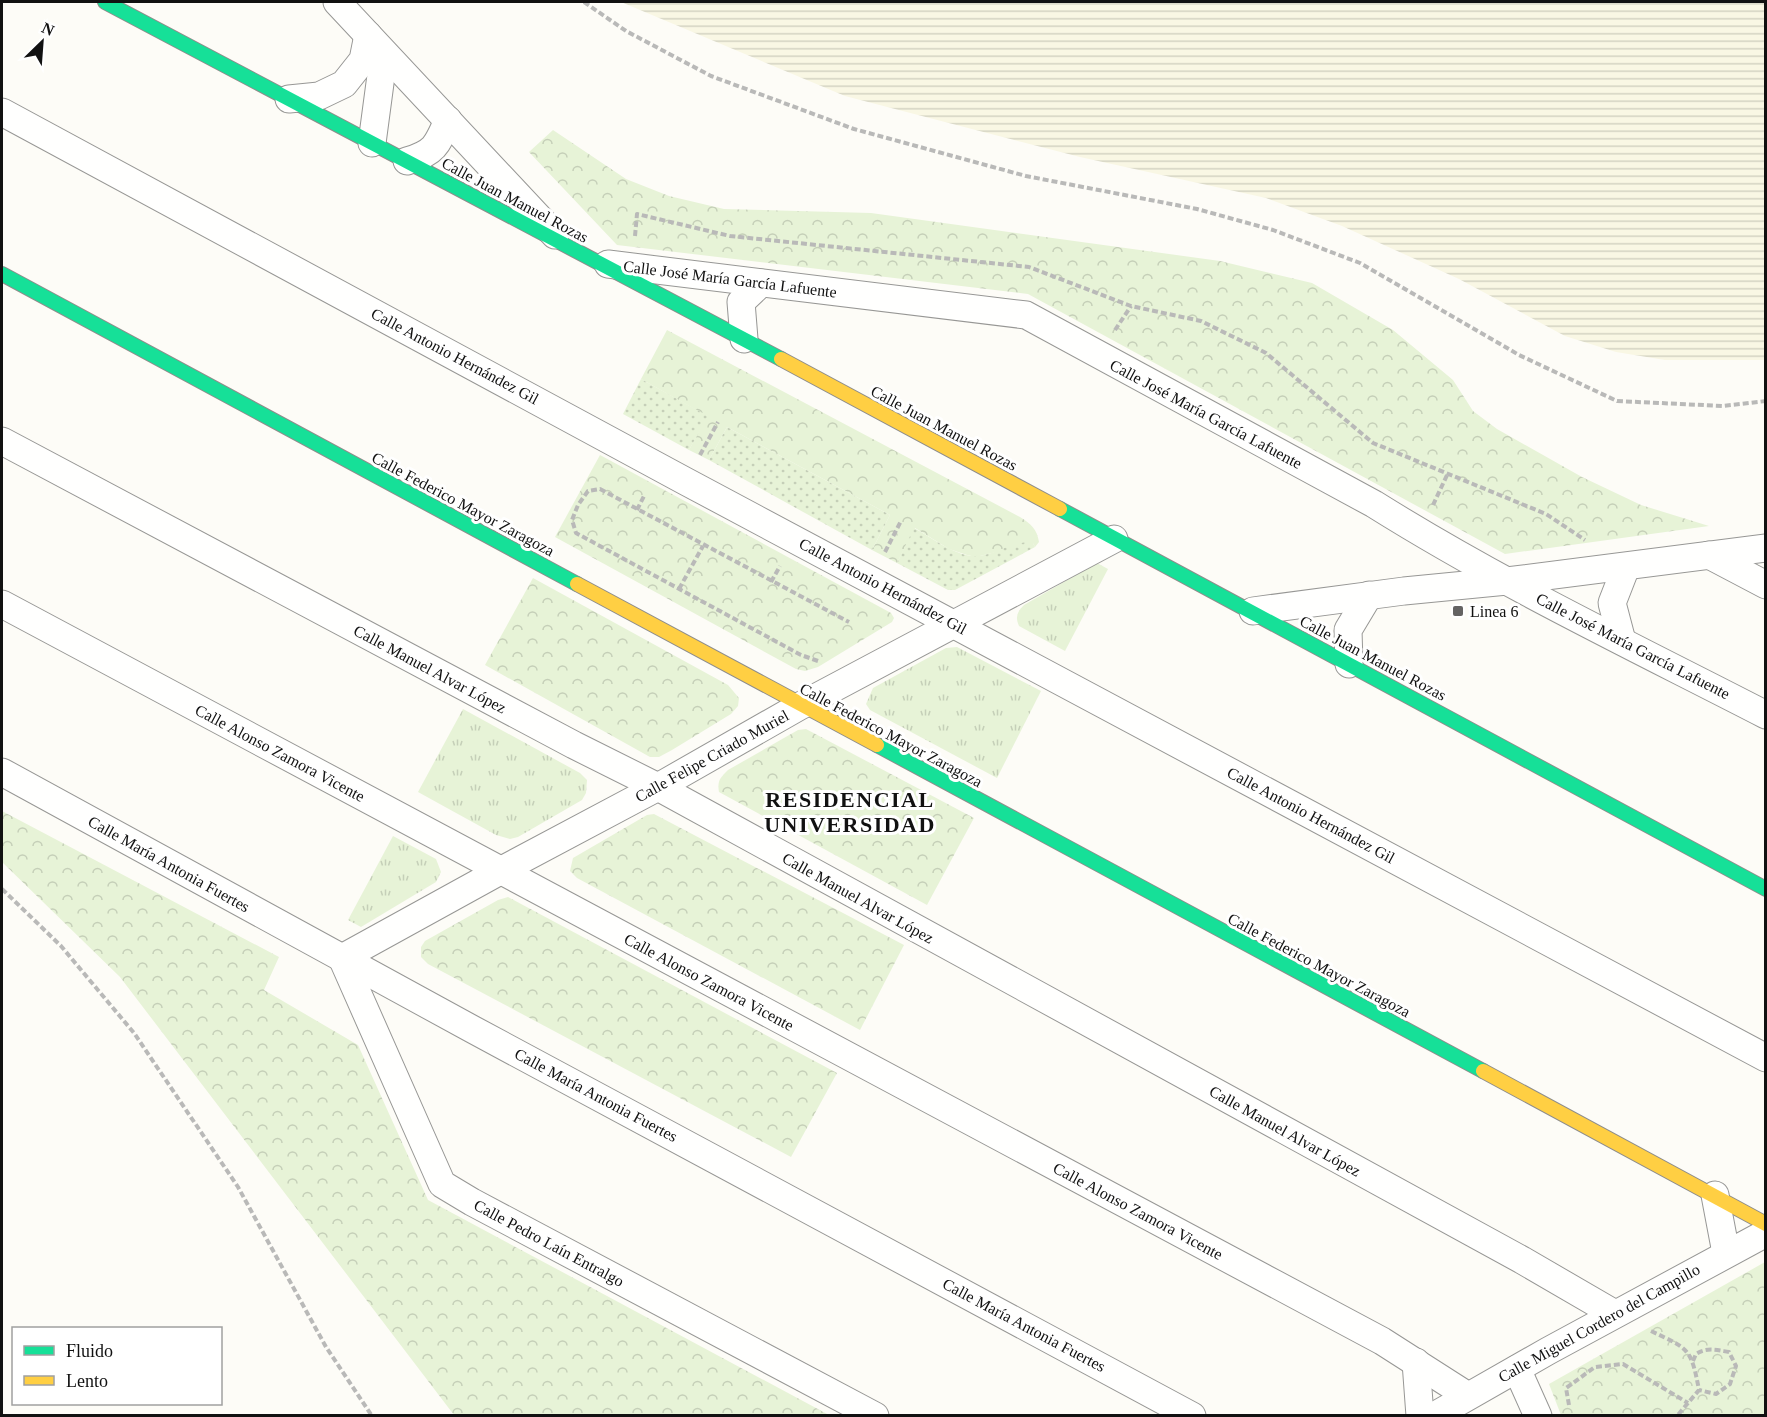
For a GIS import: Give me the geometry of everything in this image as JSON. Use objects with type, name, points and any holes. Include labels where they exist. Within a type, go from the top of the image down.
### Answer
[{"type":"street","name":"Calle Juan Manuel Rozas","points":[[105,2],[744,339],[1766,889]]},
{"type":"street","points":[[337,2],[564,244]]},
{"type":"street","points":[[289,99],[319,96],[344,84],[363,60],[368,35]]},
{"type":"street","points":[[368,35],[382,68],[372,143]]},
{"type":"street","name":"Calle Antonio Hernández Gil","points":[[2,112],[686,481],[1766,1058]]},
{"type":"street","points":[[407,161],[426,155],[440,140],[448,120]]},
{"type":"street","name":"Calle José María García Lafuente","points":[[599,263],[1026,315],[1374,504],[1507,581],[1766,715]]},
{"type":"street","name":"Calle Federico Mayor Zaragoza","points":[[2,274],[1766,1224]]},
{"type":"street","points":[[744,339],[741,302],[761,283]]},
{"type":"street","name":"Calle Manuel Alvar López","points":[[2,441],[564,740],[658,787],[1501,1248],[1615,1314]]},
{"type":"street","name":"Calle Felipe Criado Muriel","points":[[342,958],[658,787],[801,706],[1114,539]]},
{"type":"street","points":[[1253,612],[1369,595],[1626,567],[1766,548]]},
{"type":"street","points":[[1709,555],[1766,585]]},
{"type":"street","points":[[1622,641],[1612,603],[1626,567]]},
{"type":"street","points":[[1349,664],[1348,630],[1369,595]]},
{"type":"street","name":"Calle Alonso Zamora Vicente","points":[[2,604],[1371,1335],[1468,1396]]},
{"type":"street","name":"Calle María Antonia Fuertes","points":[[2,772],[1192,1416]]},
{"type":"street","name":"Calle Pedro Laín Entralgo","points":[[342,958],[442,1184],[482,1208],[875,1416]]},
{"type":"street","points":[[1715,1195],[1726,1253]]},
{"type":"street","name":"Calle Miguel Cordero del Campillo","points":[[1434,1416],[1615,1314],[1766,1233]]},
{"type":"street","points":[[1416,1362],[1420,1416]]},
{"type":"street","points":[[1517,1369],[1538,1416]]},
{"type":"path","points":[[584,2],[626,31],[711,76],[854,129],[1026,176],[1197,209],[1273,230],[1360,263],[1519,355],[1617,401],[1723,406],[1766,401]]},
{"type":"path","points":[[686,481],[718,422]]},
{"type":"path","points":[[826,664],[801,655],[576,533],[572,520],[578,505],[588,491],[600,489],[849,622]]},
{"type":"path","points":[[637,510],[647,491]]},
{"type":"path","points":[[679,589],[703,546]]},
{"type":"path","points":[[771,582],[782,562]]},
{"type":"path","points":[[2,889],[61,946],[134,1033],[238,1187],[326,1347],[372,1416]]},
{"type":"path","points":[[1615,1314],[1682,1346],[1693,1361],[1699,1390]]},
{"type":"path","points":[[1693,1361],[1696,1354],[1704,1349],[1712,1349],[1729,1352],[1736,1366],[1730,1384],[1716,1394],[1699,1390]]},
{"type":"path","points":[[1569,1405],[1566,1388],[1595,1367],[1623,1364],[1688,1403]]},
{"type":"path","points":[[1677,1416],[1699,1390]]},
{"type":"shaded area","points":[[621,2],[1765,2],[1765,360],[1665,360],[1616,352],[1565,336],[1459,279],[1342,226],[1266,198],[1080,157],[845,96]]},
{"type":"green space","points":[[553,130],[626,179],[669,196],[724,209],[871,213],[1220,261],[1312,283],[1393,330],[1453,380],[1473,411],[1497,429],[1582,477],[1641,505],[1709,526],[1505,554],[1028,294],[617,245],[529,152]]},
{"type":"green space","points":[[667,330],[1020,517],[1033,527],[1039,542],[1035,547],[1033,543],[976,557],[949,549],[915,528],[897,563],[872,550],[890,515],[727,427],[709,460],[689,450],[707,416],[641,379]]},
{"type":"green space","points":[[641,379],[708,416],[689,450],[623,414]]},
{"type":"green space","points":[[727,427],[890,515],[872,550],[709,460]]},
{"type":"green space","points":[[600,455],[891,613],[894,618],[892,622],[818,667],[805,671],[796,669],[555,537]]},
{"type":"green space","points":[[914,528],[958,553],[966,555],[981,556],[1025,542],[1033,543],[1035,547],[955,590],[948,590],[897,563]]},
{"type":"green space","points":[[1097,563],[1108,569],[1065,651],[1019,626],[1017,615],[1024,605]]},
{"type":"green space","points":[[533,578],[728,685],[739,698],[738,706],[731,714],[672,750],[659,757],[650,757],[485,665]]},
{"type":"green space","points":[[957,647],[1041,691],[997,778],[870,710],[866,704],[873,688],[946,648]]},
{"type":"green space","points":[[463,709],[580,773],[587,780],[586,793],[582,800],[518,837],[510,839],[496,835],[418,792]]},
{"type":"green space","points":[[806,729],[974,818],[927,905],[719,792],[720,780],[728,770],[798,730]]},
{"type":"green space","points":[[2,811],[279,957],[264,990],[358,1045],[428,1200],[829,1415],[454,1415],[120,977],[2,862]]},
{"type":"green space","points":[[654,814],[904,945],[860,1030],[577,878],[570,871],[573,858],[647,815]]},
{"type":"green space","points":[[393,836],[436,859],[441,872],[436,882],[361,927],[348,920]]},
{"type":"green space","points":[[508,897],[837,1073],[791,1157],[428,964],[421,957],[421,947],[425,941],[498,900]]},
{"type":"green space","points":[[1765,1262],[1765,1415],[1561,1415],[1549,1384]]},
{"type":"traffic: fast","points":[[105,2],[781,359]]},
{"type":"traffic: fast","points":[[2,274],[577,584]]},
{"type":"traffic: fast","points":[[1060,509],[1766,889]]},
{"type":"traffic: fast","points":[[877,745],[1483,1071]]},
{"type":"traffic: slow","points":[[781,359],[1060,509]]},
{"type":"traffic: slow","points":[[577,584],[877,745]]},
{"type":"traffic: slow","points":[[1483,1071],[1766,1224]]},
{"type":"place","name":"Linea 6","points":[[1458,611]]},
{"type":"district","name":"RESIDENCIAL UNIVERSIDAD","points":[[850,812]]}]
